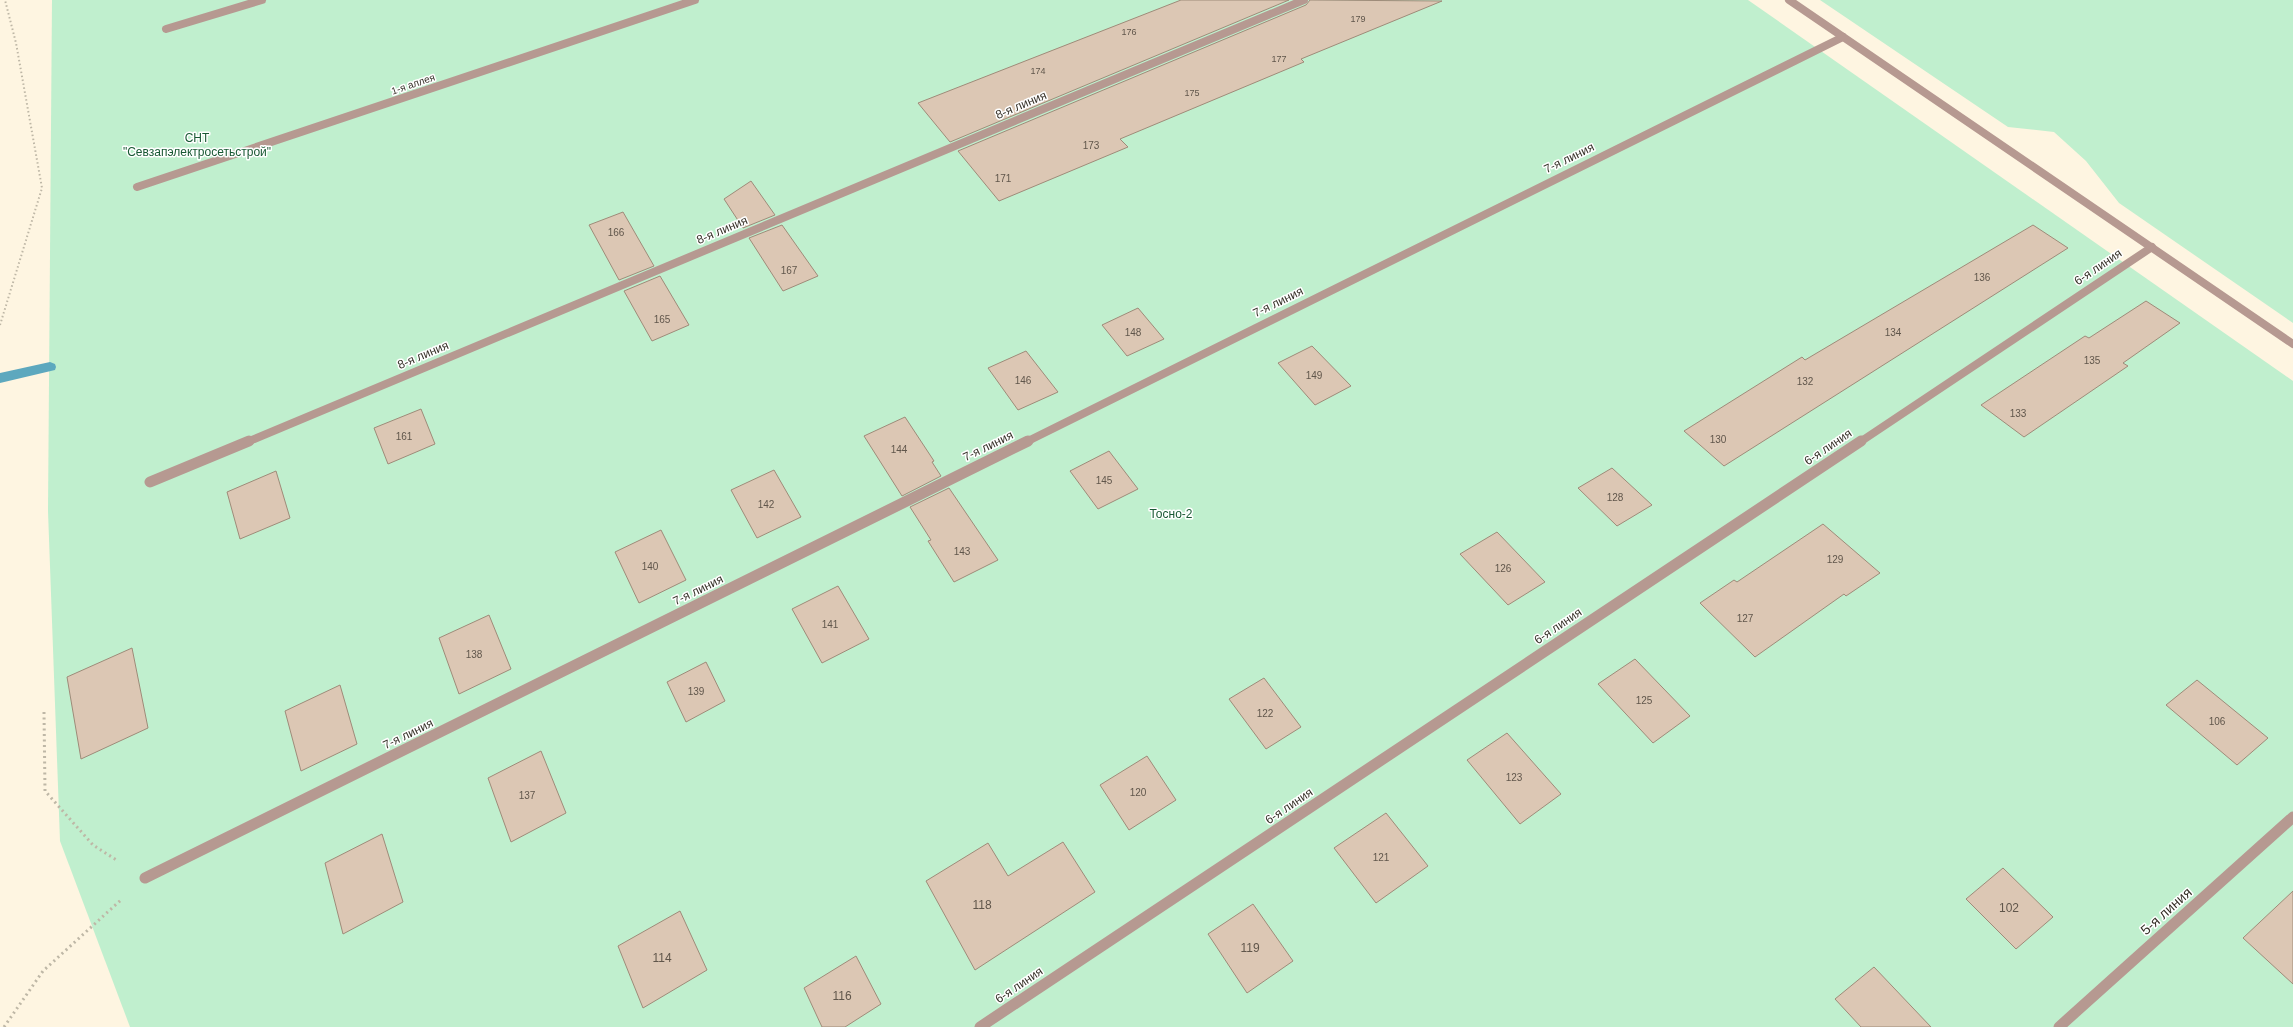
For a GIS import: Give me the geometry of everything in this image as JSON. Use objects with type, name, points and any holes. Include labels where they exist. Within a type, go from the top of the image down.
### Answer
[{"type":"street","points":[[166,29],[262,0]]},
{"type":"street","name":"1-я аллея","points":[[137,187],[695,0]]},
{"type":"street","name":"8-я линия","points":[[150,482],[1304,0]]},
{"type":"street","points":[[1789,0],[2293,344]]},
{"type":"street","name":"7-я линия","points":[[145,878],[1843,36]]},
{"type":"street","name":"6-я линия","points":[[980,1027],[2152,247]]},
{"type":"street","name":"5-я линия","points":[[2059,1027],[2293,816]]},
{"type":"path","points":[[0,325],[42,188],[16,43],[5,0]]},
{"type":"path","points":[[4,1027],[43,971],[145,878],[93,845],[45,791],[44,712]]},
{"type":"green space","name":"Тосно-2","points":[[52,0],[1748,0],[2293,381],[2293,1027],[130,1027],[60,841],[48,511]]},
{"type":"green space","points":[[1820,0],[2293,0],[2293,323],[2119,203],[2086,161],[2054,132],[2008,127]]},
{"type":"building","points":[[1181,0],[1289,0],[950,142],[918,103]]},
{"type":"building","points":[[1310,0],[1442,1],[1301,59],[1304,62],[1120,139],[1128,147],[999,201],[958,151],[1306,5]]},
{"type":"building","points":[[751,181],[775,215],[743,228],[724,199]]},
{"type":"building","points":[[623,212],[654,266],[619,280],[589,225]]},
{"type":"building","points":[[782,225],[818,276],[783,291],[749,238]]},
{"type":"building","points":[[2033,225],[2068,248],[1724,466],[1684,431],[1802,357],[1805,360]]},
{"type":"building","points":[[660,276],[689,325],[652,341],[624,291]]},
{"type":"building","points":[[2146,301],[2180,323],[2123,363],[2128,366],[2024,437],[1981,405],[2085,336],[2089,338]]},
{"type":"building","points":[[1138,308],[1164,339],[1127,356],[1102,325]]},
{"type":"building","points":[[1312,346],[1351,386],[1315,405],[1278,363]]},
{"type":"building","points":[[1026,351],[1058,392],[1018,410],[988,368]]},
{"type":"building","points":[[421,409],[435,444],[388,464],[374,428]]},
{"type":"building","points":[[905,417],[934,461],[932,462],[941,476],[902,496],[864,436]]},
{"type":"building","points":[[1109,451],[1138,489],[1098,509],[1070,471]]},
{"type":"building","points":[[1612,468],[1652,505],[1617,526],[1578,488]]},
{"type":"building","points":[[774,470],[801,517],[757,538],[731,490]]},
{"type":"building","points":[[276,471],[290,518],[240,539],[227,492]]},
{"type":"building","points":[[949,488],[998,560],[954,582],[928,541],[931,540],[910,507]]},
{"type":"building","points":[[1823,524],[1880,573],[1846,596],[1844,594],[1755,657],[1700,603],[1734,580],[1737,582]]},
{"type":"building","points":[[661,530],[686,580],[639,603],[615,552]]},
{"type":"building","points":[[1497,532],[1545,582],[1508,605],[1460,554]]},
{"type":"building","points":[[838,586],[869,639],[822,663],[792,609]]},
{"type":"building","points":[[489,615],[511,669],[459,694],[439,638]]},
{"type":"building","points":[[132,648],[148,728],[81,759],[67,677]]},
{"type":"building","points":[[1635,659],[1690,716],[1653,743],[1598,684]]},
{"type":"building","points":[[706,662],[725,701],[686,722],[667,682]]},
{"type":"building","points":[[1264,678],[1301,727],[1266,749],[1229,699]]},
{"type":"building","points":[[2197,680],[2268,738],[2237,765],[2166,705]]},
{"type":"building","points":[[340,685],[357,744],[301,771],[285,711]]},
{"type":"building","points":[[1507,733],[1561,794],[1520,824],[1467,760]]},
{"type":"building","points":[[541,751],[566,813],[511,842],[488,778]]},
{"type":"building","points":[[1147,756],[1176,800],[1129,830],[1100,785]]},
{"type":"building","points":[[1386,813],[1428,866],[1376,903],[1334,848]]},
{"type":"building","points":[[382,834],[403,902],[343,934],[325,863]]},
{"type":"building","points":[[1063,842],[1095,892],[975,970],[926,881],[988,843],[1008,876]]},
{"type":"building","points":[[2003,868],[2053,917],[2016,949],[1966,899]]},
{"type":"building","points":[[2293,891],[2293,984],[2243,938]]},
{"type":"building","points":[[1253,904],[1293,961],[1247,993],[1208,934]]},
{"type":"building","points":[[680,911],[707,970],[643,1008],[618,946]]},
{"type":"building","points":[[856,956],[881,1004],[845,1027],[822,1027],[804,988]]},
{"type":"building","points":[[1874,967],[1931,1027],[1861,1027],[1835,999]]},
{"type":"waterway","points":[[0,378],[50,367]]},
{"type":"park label","name":"СНТ \"Севзапэлектросетьстрой\"","points":[[197,145]]}]
